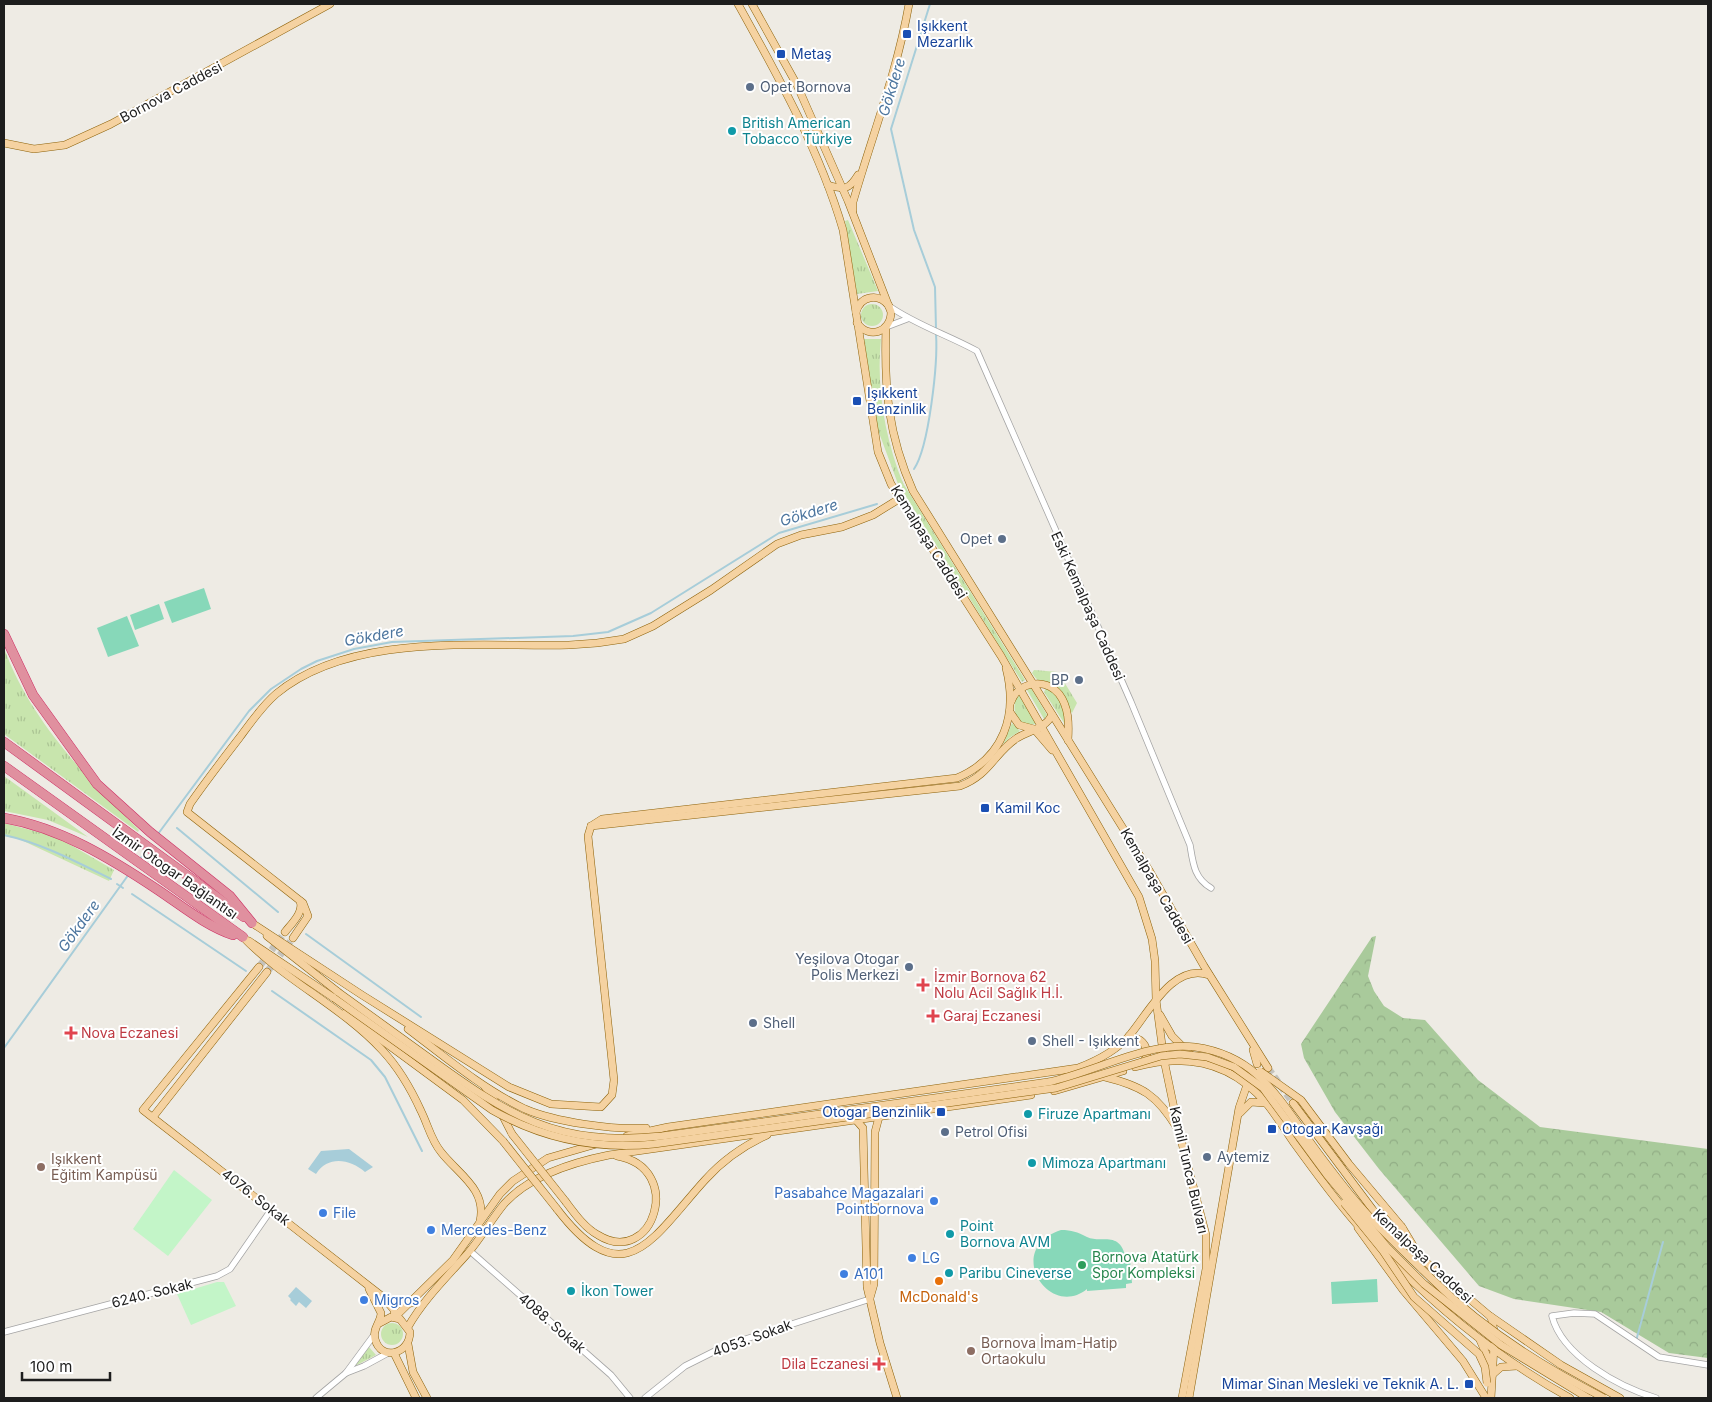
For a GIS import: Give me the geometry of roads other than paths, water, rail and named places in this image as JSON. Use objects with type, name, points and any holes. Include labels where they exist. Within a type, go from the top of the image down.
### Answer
[{"type":"highway","points":[[4,634],[33,695],[97,784],[137,821],[230,896],[252,923]]},
{"type":"highway","name":"İzmir Otogar Bağlantısı","points":[[4,742],[252,923]]},
{"type":"highway","name":"İzmir Otogar Bağlantısı","points":[[4,766],[242,937]]},
{"type":"highway","points":[[4,818],[38,826],[81,843],[111,858],[211,925],[242,937]]},
{"type":"main road","name":"Bornova Caddesi","points":[[4,143],[34,149],[65,145],[175,90],[330,4]]},
{"type":"main road","name":"Kemalpaşa Caddesi","points":[[738,4],[786,94],[828,186],[843,230],[878,452],[899,499],[1001,656],[1043,726],[1139,897],[1152,939],[1155,961],[1156,1000],[1164,1060]]},
{"type":"main road","points":[[752,4],[797,85],[843,190],[889,306],[891,317],[886,327],[876,333],[871,333],[861,328],[856,318],[860,303],[870,297],[881,299],[889,306]]},
{"type":"main road","points":[[854,218],[853,202],[904,36],[910,4]]},
{"type":"main road","points":[[828,186],[843,190],[852,185],[864,165]]},
{"type":"main road","name":"Kemalpaşa Caddesi","points":[[886,327],[888,410],[900,463],[922,506],[1150,870],[1209,975],[1268,1068]]},
{"type":"main road","points":[[293,938],[308,914],[300,900],[187,812],[190,804],[259,712],[276,694],[311,672],[338,662],[394,648],[569,645],[597,643],[624,638],[653,626],[711,590],[777,544],[801,535],[842,527],[873,515],[899,499]]},
{"type":"main road","points":[[1001,656],[1007,673],[1013,720],[1019,725],[1034,729],[1063,762]]},
{"type":"main road","points":[[252,923],[362,996],[524,1094],[556,1105],[601,1106],[612,1095],[614,1080],[588,836],[591,826],[602,819],[957,778],[973,770],[992,752],[1004,732],[1013,697],[1020,688],[1034,684],[1051,687],[1058,694],[1068,715],[1068,740]]},
{"type":"main road","points":[[591,826],[960,786],[984,772],[1010,743],[1043,726],[1052,715]]},
{"type":"main road","points":[[286,932],[299,913],[300,900]]},
{"type":"main road","points":[[252,923],[336,995],[486,1107],[526,1127],[576,1142],[616,1146],[654,1144],[981,1099],[1056,1088],[1154,1058],[1187,1055],[1222,1062],[1246,1074],[1263,1088],[1327,1175],[1386,1247],[1424,1284],[1501,1345],[1588,1398]]},
{"type":"main road","points":[[242,937],[261,955],[329,1005],[372,1040],[389,1057],[422,1112],[438,1148],[476,1192],[481,1204],[478,1226]]},
{"type":"main road","name":"İzmir Otogar Bağlantısı","points":[[242,937],[336,995]]},
{"type":"main road","name":"4076. Sokak","points":[[259,967],[143,1110],[383,1297],[394,1310],[396,1317]]},
{"type":"main road","points":[[153,1117],[267,972]]},
{"type":"main road","points":[[416,1398],[391,1353],[378,1346],[374,1335],[378,1324],[386,1318],[396,1317],[467,1249],[478,1226],[503,1190],[542,1161],[583,1146],[668,1127],[1068,1071],[1092,1062],[1129,1036],[1161,992],[1185,977],[1198,973],[1209,975]]},
{"type":"main road","points":[[336,995],[505,1110],[548,1128],[603,1138],[662,1136],[1048,1082],[1082,1074],[1152,1050],[1176,1046],[1195,1047],[1217,1052],[1244,1063],[1271,1078],[1301,1100],[1349,1164],[1402,1227],[1420,1258]]},
{"type":"main road","points":[[362,996],[480,1081],[532,1111],[573,1121],[622,1128],[668,1127]]},
{"type":"main road","points":[[1156,1000],[1162,1019],[1172,1036],[1189,1054],[1207,1065]]},
{"type":"main road","points":[[329,1005],[360,1023],[463,1100],[504,1141],[572,1228],[590,1245],[609,1252],[632,1251],[654,1239],[704,1181],[726,1160],[752,1142],[774,1132]]},
{"type":"main road","points":[[1129,1036],[1142,1040],[1147,1051],[1146,1061],[1137,1066]]},
{"type":"main road","points":[[1250,1042],[1257,1064]]},
{"type":"main road","points":[[408,1326],[423,1302],[503,1206],[520,1191],[551,1174],[584,1161],[609,1155],[1059,1090],[1137,1066],[1164,1060],[1185,1060],[1207,1065]]},
{"type":"main road","name":"Kamil Tunca Bulvarı","points":[[1164,1060],[1179,1132],[1206,1235],[1207,1252],[1206,1269],[1182,1398]]},
{"type":"main road","points":[[1244,1063],[1270,1085],[1320,1156],[1361,1207],[1435,1283],[1505,1339],[1565,1378],[1604,1398]]},
{"type":"main road","name":"Kemalpaşa Caddesi","points":[[1207,1065],[1248,1082],[1266,1103],[1327,1189],[1350,1217],[1432,1298],[1494,1349],[1570,1398]]},
{"type":"main road","points":[[1105,1077],[1134,1084],[1152,1095],[1168,1113],[1179,1132]]},
{"type":"main road","points":[[480,1081],[494,1098],[512,1134],[589,1229],[606,1239],[628,1240],[637,1236],[648,1227],[656,1206],[652,1180],[635,1161],[609,1155]]},
{"type":"main road","name":"Kamil Tunca Bulvarı","points":[[1189,1398],[1238,1116],[1248,1082]]},
{"type":"main road","points":[[1238,1116],[1251,1102],[1266,1103]]},
{"type":"main road","name":"Kemalpaşa Caddesi","points":[[1293,1102],[1373,1210],[1420,1258],[1488,1314],[1554,1361],[1620,1398]]},
{"type":"main road","points":[[870,1299],[874,1284],[875,1132],[879,1117]]},
{"type":"main road","points":[[856,1120],[863,1128],[866,1282],[880,1343],[897,1398]]},
{"type":"main road","points":[[1327,1189],[1326,1181],[1330,1175],[1336,1172],[1346,1176]]},
{"type":"main road","points":[[1327,1175],[1340,1197],[1383,1251],[1409,1292],[1429,1312],[1479,1354],[1485,1367],[1488,1397]]},
{"type":"main road","points":[[1350,1217],[1403,1290],[1463,1361],[1488,1397]]},
{"type":"main road","points":[[1432,1298],[1439,1302],[1449,1298],[1451,1290],[1449,1283]]},
{"type":"main road","name":"4076. Sokak","points":[[368,1286],[380,1313],[378,1324]]},
{"type":"main road","points":[[383,1297],[400,1304],[412,1303]]},
{"type":"main road","points":[[1488,1314],[1494,1325],[1494,1349],[1493,1374],[1488,1397]]},
{"type":"main road","points":[[396,1317],[408,1326],[410,1332],[408,1344],[413,1372],[427,1398]]},
{"type":"main road","points":[[1475,1334],[1482,1342],[1487,1356],[1488,1397]]},
{"type":"main road","points":[[391,1353],[399,1352],[408,1344]]},
{"type":"main road","points":[[1493,1374],[1501,1367],[1518,1366]]},
{"type":"street","name":"Eski Kemalpaşa Caddesi","points":[[889,306],[907,319],[950,336],[977,351],[1135,711],[1190,845],[1194,869],[1201,882],[1211,888]]},
{"type":"street","points":[[886,327],[907,319]]},
{"type":"street","name":"6240. Sokak","points":[[4,1332],[217,1276],[230,1269],[271,1210]]},
{"type":"street","name":"4088. Sokak","points":[[467,1249],[611,1375],[630,1398]]},
{"type":"street","name":"4053. Sokak","points":[[645,1398],[685,1366],[727,1345],[870,1299]]},
{"type":"street","points":[[1656,1398],[1621,1383],[1586,1362],[1562,1340],[1552,1316],[1574,1313],[1595,1314],[1659,1357],[1708,1365]]},
{"type":"street","points":[[316,1398],[346,1373],[374,1335]]},
{"type":"street","points":[[346,1373],[391,1353]]},
{"type":"water","points":[[349,1149],[373,1167],[365,1172],[353,1164],[339,1161],[327,1164],[316,1174],[308,1169],[321,1151]]},
{"type":"water","points":[[296,1287],[312,1301],[306,1308],[299,1302],[296,1306],[288,1296]]},
{"type":"waterway","name":"Gökdere","points":[[930,4],[891,129],[914,230],[935,287],[936,329]]},
{"type":"waterway","name":"Gökdere","points":[[914,469],[924,443],[928,424],[936,364],[936,334]]},
{"type":"waterway","name":"Gökdere","points":[[158,834],[249,711],[271,689],[317,661],[354,649],[392,642],[573,636],[608,632],[651,613],[779,533],[877,504]]},
{"type":"waterway","points":[[177,828],[278,912]]},
{"type":"waterway","points":[[4,835],[45,848],[111,879]]},
{"type":"waterway","name":"Gökdere","points":[[139,860],[147,850]]},
{"type":"waterway","name":"Gökdere","points":[[4,1048],[129,874]]},
{"type":"waterway","name":"Gökdere","points":[[117,884],[123,888]]},
{"type":"waterway","points":[[132,894],[246,971]]},
{"type":"waterway","points":[[306,934],[421,1017]]},
{"type":"waterway","points":[[272,991],[371,1060],[385,1077],[422,1151]]},
{"type":"waterway","points":[[1636,1341],[1663,1242]]},
{"type":"tunnel","points":[[259,967],[285,932]]},
{"type":"tunnel","points":[[267,972],[293,938]]},
{"type":"tunnel","points":[[1268,1068],[1293,1103]]},
{"type":"place","name":"Işıkkent Mezarlık","points":[[907,34]]},
{"type":"place","name":"Metaş","points":[[781,54]]},
{"type":"place","name":"Opet Bornova","points":[[750,87]]},
{"type":"place","name":"British American Tobacco Türkiye","points":[[732,131]]},
{"type":"place","name":"Işıkkent Benzinlik","points":[[857,401]]},
{"type":"place","name":"Opet","points":[[1002,539]]},
{"type":"place","name":"BP","points":[[1079,680]]},
{"type":"place","name":"Kamil Koc","points":[[985,808]]},
{"type":"place","name":"Yeşilova Otogar Polis Merkezi","points":[[909,967]]},
{"type":"place","name":"İzmir Bornova 62 Nolu Acil Sağlık H.İ.","points":[[923,985]]},
{"type":"place","name":"Garaj Eczanesi","points":[[933,1016]]},
{"type":"place","name":"Shell","points":[[753,1023]]},
{"type":"place","name":"Nova Eczanesi","points":[[71,1033]]},
{"type":"place","name":"Shell - Işıkkent","points":[[1032,1041]]},
{"type":"place","name":"Otogar Benzinlik","points":[[941,1112]]},
{"type":"place","name":"Firuze Apartmanı","points":[[1028,1114]]},
{"type":"place","name":"Otogar Kavşağı","points":[[1272,1129]]},
{"type":"place","name":"Petrol Ofisi","points":[[945,1132]]},
{"type":"place","name":"Aytemiz","points":[[1207,1157]]},
{"type":"place","name":"Mimoza Apartmanı","points":[[1032,1163]]},
{"type":"place","name":"Işıkkent Eğitim Kampüsü","points":[[41,1167]]},
{"type":"place","name":"Pasabahce Magazalari Pointbornova","points":[[934,1201]]},
{"type":"place","name":"File","points":[[323,1213]]},
{"type":"place","name":"Mercedes-Benz","points":[[431,1230]]},
{"type":"place","name":"Point Bornova AVM","points":[[950,1234]]},
{"type":"place","name":"LG","points":[[912,1258]]},
{"type":"place","name":"Bornova Atatürk Spor Kompleksi","points":[[1082,1265]]},
{"type":"place","name":"Paribu Cineverse","points":[[949,1273]]},
{"type":"place","name":"A101","points":[[844,1274]]},
{"type":"place","name":"McDonald's","points":[[939,1281]]},
{"type":"place","name":"İkon Tower","points":[[571,1291]]},
{"type":"place","name":"Migros","points":[[364,1300]]},
{"type":"place","name":"Bornova İmam-Hatip Ortaokulu","points":[[971,1351]]},
{"type":"place","name":"Dila Eczanesi","points":[[879,1364]]},
{"type":"place","name":"Mimar Sinan Mesleki ve Teknik A. L.","points":[[1469,1384]]}]
